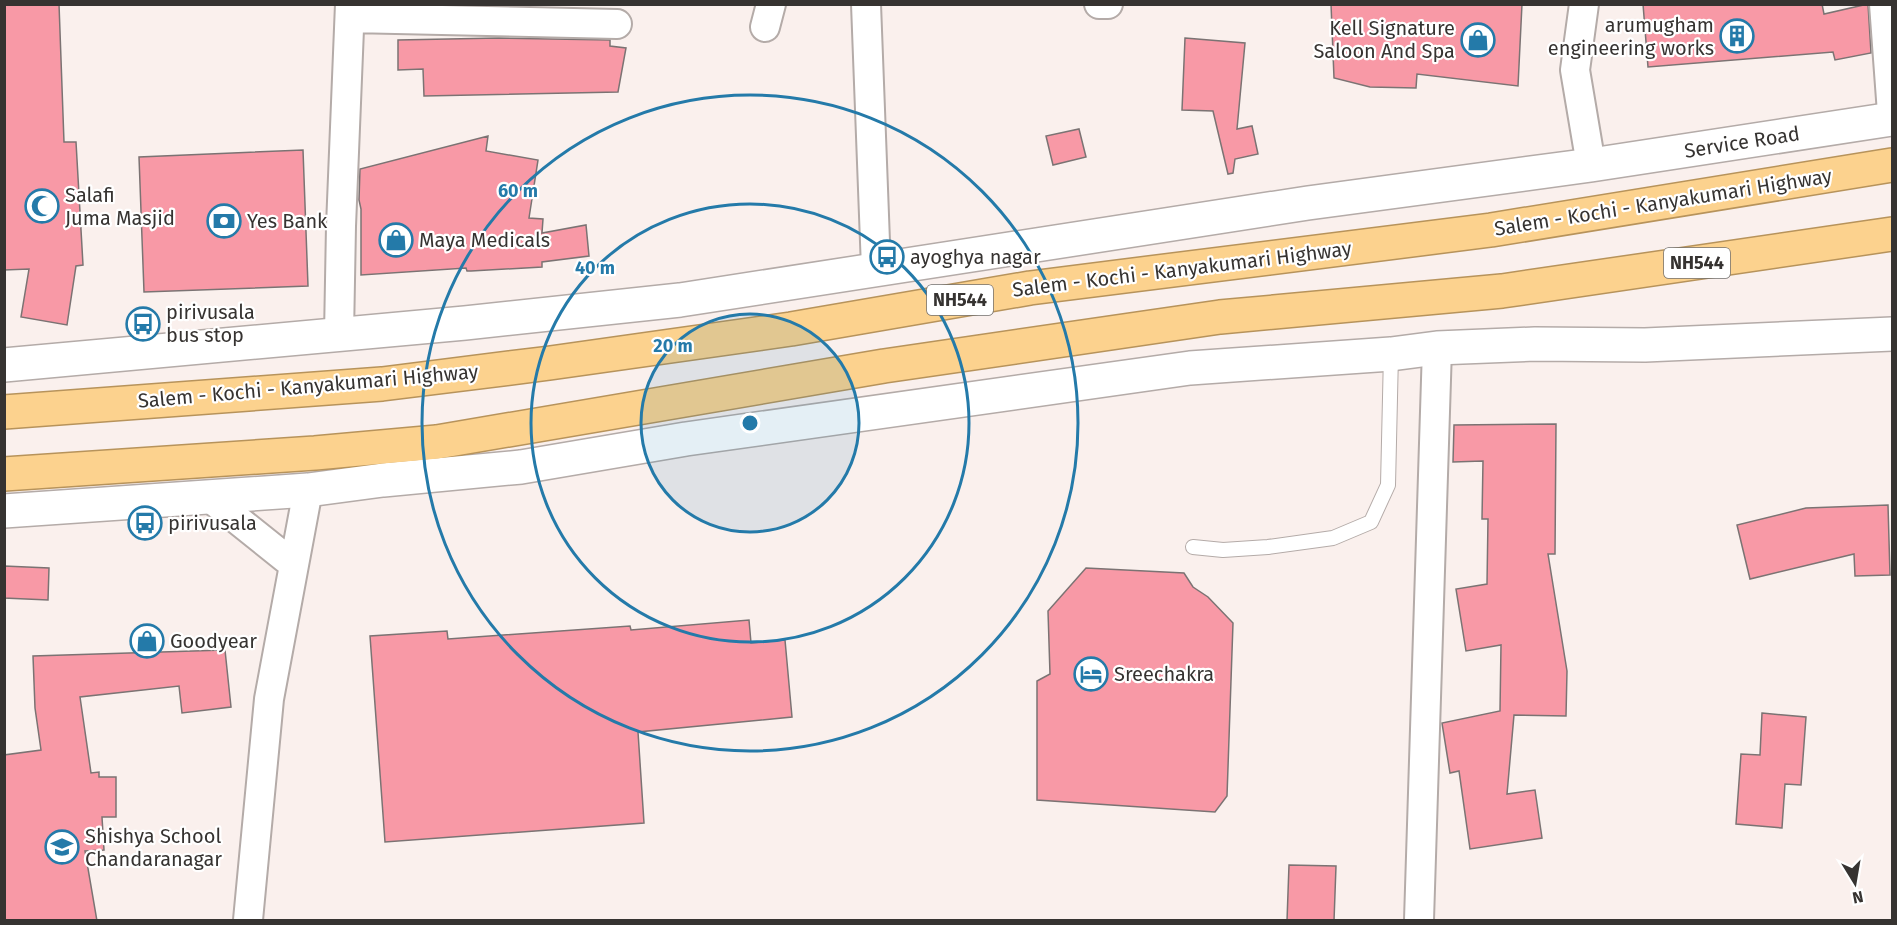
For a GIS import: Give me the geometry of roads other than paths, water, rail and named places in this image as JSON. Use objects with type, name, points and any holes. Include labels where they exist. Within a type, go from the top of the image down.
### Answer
[{"type":"highway","name":"Salem - Kochi - Kanyakumari Highway","points":[[4,412],[382,384],[539,364],[790,329],[1030,288],[1491,230],[1893,165]]},
{"type":"highway","name":"NH544","points":[[4,474],[315,453],[437,442],[884,366],[1220,317],[1502,291],[1893,234]]},
{"type":"street","points":[[866,4],[876,268]]},
{"type":"street","points":[[1099,4],[1108,4]]},
{"type":"street","points":[[1584,4],[1575,70],[1591,165]]},
{"type":"street","points":[[1884,4],[1893,113]]},
{"type":"street","points":[[339,335],[340,226],[350,11],[617,24]]},
{"type":"street","name":"Service Road","points":[[4,365],[465,324],[680,300],[1308,203],[1591,165],[1893,119]]},
{"type":"street","points":[[4,511],[308,490],[383,480],[521,467],[686,439],[1190,368],[1391,354],[1437,348],[1535,344],[1645,345],[1893,334]]},
{"type":"street","points":[[1419,921],[1437,348]]},
{"type":"street","points":[[248,921],[269,699],[308,490]]},
{"type":"street","points":[[209,497],[294,565]]},
{"type":"lane","points":[[1193,547],[1223,550],[1268,547],[1333,538],[1371,522],[1388,485],[1391,354]]},
{"type":"place","name":"arumugham engineering works","points":[[1737,36]]},
{"type":"place","name":"Kell Signature Saloon And Spa","points":[[1478,40]]},
{"type":"place","name":"Salafi Juma Masjid","points":[[42,206]]},
{"type":"place","name":"Yes Bank","points":[[224,221]]},
{"type":"place","name":"Maya Medicals","points":[[396,240]]},
{"type":"place","name":"ayoghya nagar","points":[[887,257]]},
{"type":"place","name":"pirivusala bus stop","points":[[143,324]]},
{"type":"place","name":"pirivusala","points":[[145,523]]},
{"type":"place","name":"Goodyear","points":[[147,641]]},
{"type":"place","name":"Sreechakra","points":[[1091,674]]},
{"type":"place","name":"Shishya School Chandaranagar","points":[[62,847]]}]
